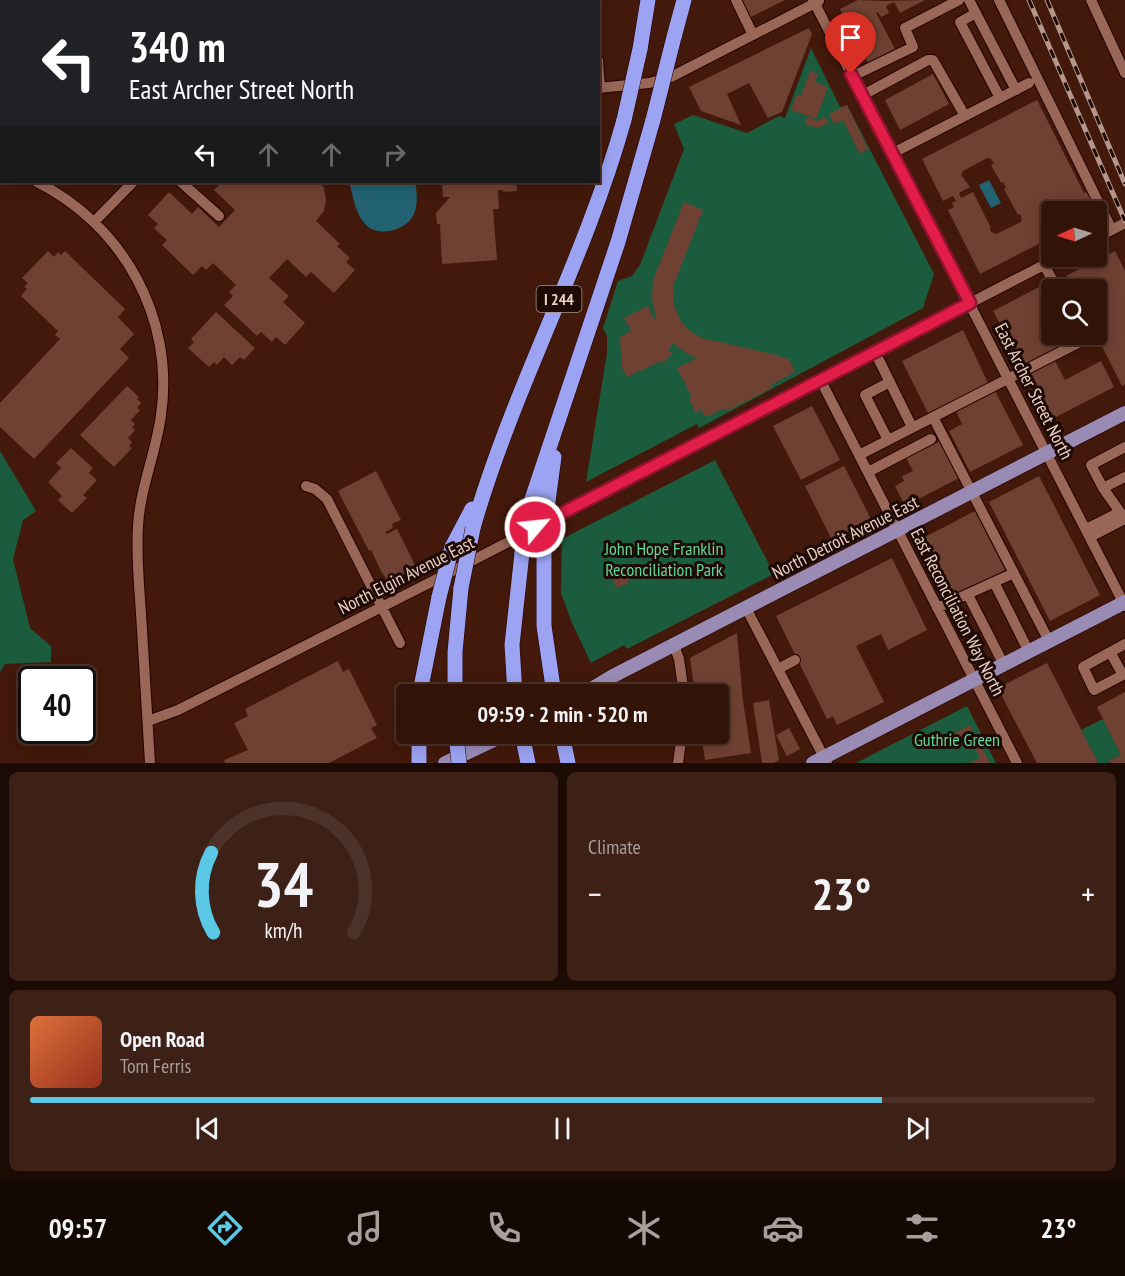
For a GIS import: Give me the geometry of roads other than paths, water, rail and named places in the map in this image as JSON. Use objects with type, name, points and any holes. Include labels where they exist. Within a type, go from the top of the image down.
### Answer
[{"type":"highway","name":"I 244","points":[[454,684],[461,588],[473,528],[488,477],[607,176],[624,120],[648,0]]},
{"type":"highway","name":"I 244","points":[[552,684],[544,626],[543,542],[556,447],[585,341],[623,225],[684,0]]},
{"type":"highway","points":[[514,684],[512,645],[528,511],[585,341]]},
{"type":"highway","points":[[423,684],[439,597],[452,547],[488,477]]},
{"type":"highway","points":[[419,744],[419,763]]},
{"type":"highway","points":[[457,744],[459,763]]},
{"type":"highway","points":[[524,744],[528,763]]},
{"type":"highway","points":[[564,744],[568,763]]},
{"type":"main road","name":"North Detroit Avenue East","points":[[600,684],[1125,413]]},
{"type":"main road","points":[[822,761],[1049,641],[1125,604]]},
{"type":"main road","points":[[445,763],[486,744]]},
{"type":"street","points":[[736,0],[753,35]]},
{"type":"street","points":[[853,76],[913,47],[905,28],[958,0]]},
{"type":"street","points":[[969,0],[1016,90]]},
{"type":"street","points":[[999,0],[1112,230]]},
{"type":"street","points":[[1091,0],[1125,73]]},
{"type":"street","points":[[600,88],[649,83],[671,77],[816,1]]},
{"type":"street","name":"East Archer Street North","points":[[816,1],[1125,604]]},
{"type":"street","points":[[976,13],[960,22],[1000,98]]},
{"type":"street","points":[[863,95],[928,60],[933,60],[965,116]]},
{"type":"street","points":[[893,153],[1029,83]]},
{"type":"street","points":[[39,183],[78,207],[121,252],[138,280],[154,318],[160,342],[163,393],[161,417],[143,488],[138,527],[138,566],[150,763]]},
{"type":"street","points":[[94,222],[132,183]]},
{"type":"street","points":[[182,183],[219,216]]},
{"type":"street","points":[[1107,232],[1125,223]]},
{"type":"street","name":"North Elgin Avenue East","points":[[148,721],[178,710],[1041,267]]},
{"type":"street","points":[[859,455],[1074,345]]},
{"type":"street","points":[[875,352],[912,428]]},
{"type":"street","name":"East Reconciliation Way North","points":[[821,381],[1017,763]]},
{"type":"street","points":[[888,440],[865,395],[890,382]]},
{"type":"street","points":[[933,417],[1049,641]]},
{"type":"street","points":[[868,472],[930,439]]},
{"type":"street","points":[[1088,533],[1123,513],[1103,488],[1091,465],[1125,447]]},
{"type":"street","points":[[1103,488],[1125,477]]},
{"type":"street","points":[[306,486],[315,489],[327,499],[400,643]]},
{"type":"street","points":[[938,608],[1014,573]]},
{"type":"street","points":[[994,582],[1029,652]]},
{"type":"street","points":[[968,595],[1004,665]]},
{"type":"street","points":[[747,608],[822,761]]},
{"type":"street","points":[[1110,652],[1125,644]]},
{"type":"street","points":[[675,645],[683,684]]},
{"type":"street","points":[[778,669],[795,660]]},
{"type":"street","points":[[678,763],[681,744]]},
{"type":"water","points":[[989,180],[1001,203],[991,208],[979,185]]},
{"type":"water","points":[[349,183],[415,183],[417,198],[414,214],[399,228],[385,231],[372,229],[362,221]]},
{"type":"railway","points":[[1029,0],[1125,221]]},
{"type":"railway","points":[[1047,0],[1125,184]]},
{"type":"park label","name":"John Hope Franklin Reconciliation Park","points":[[664,558]]},
{"type":"park label","name":"Guthrie Green","points":[[957,739]]}]
